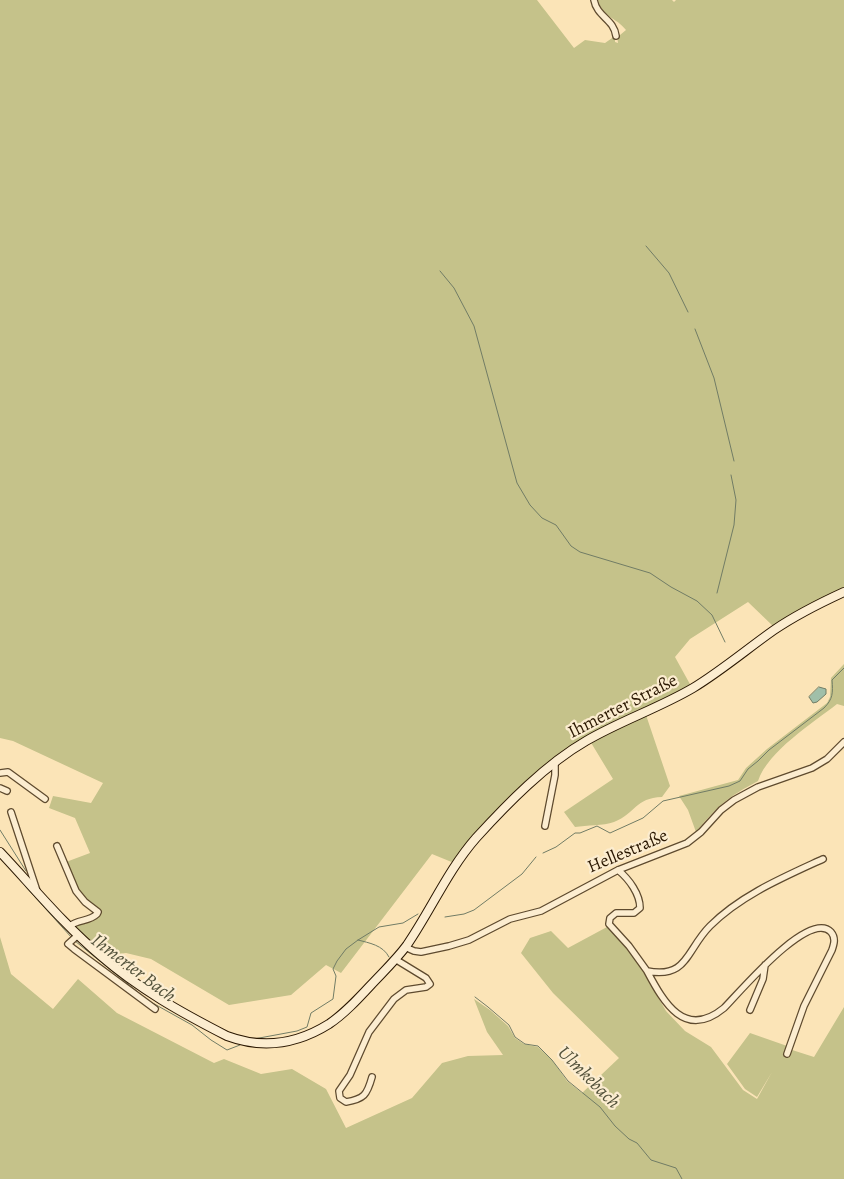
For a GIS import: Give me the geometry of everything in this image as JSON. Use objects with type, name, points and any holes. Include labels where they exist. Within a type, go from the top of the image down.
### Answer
[{"type":"main road","name":"Ihmerter Straße","points":[[0,852],[102,957],[160,1000],[226,1036],[254,1044],[272,1044],[299,1039],[330,1024],[354,1003],[405,947],[465,852],[503,811],[555,762],[600,734],[692,688],[777,629],[844,592]]},
{"type":"street","points":[[592,0],[615,28],[616,36]]},
{"type":"street","name":"Hellestraße","points":[[405,947],[421,952],[464,941],[487,932],[510,919],[541,911],[577,890],[618,870],[687,843],[734,800],[758,787],[812,768],[827,759],[844,742]]},
{"type":"street","points":[[545,826],[555,775],[555,762]]},
{"type":"street","points":[[0,772],[8,772],[45,799]]},
{"type":"street","points":[[0,788],[7,791]]},
{"type":"street","points":[[10,812],[37,892]]},
{"type":"street","points":[[57,846],[76,891],[85,902],[98,912],[92,919],[76,922],[70,926]]},
{"type":"street","points":[[647,971],[662,973],[676,970],[705,932],[725,913],[774,882],[823,859]]},
{"type":"street","points":[[618,870],[632,885],[639,899],[640,908],[634,913],[616,913],[610,918],[609,924],[629,946],[672,1010],[685,1018],[697,1021],[708,1018],[724,1008],[784,948],[811,931],[823,928],[830,931],[834,938],[832,950],[804,1006],[787,1054]]},
{"type":"street","points":[[78,934],[68,944],[155,1009]]},
{"type":"street","points":[[372,1077],[367,1092],[362,1098],[346,1102],[340,1098],[339,1091],[350,1075],[365,1038],[384,1011],[400,994],[408,990],[428,987],[430,984],[426,978],[395,958]]},
{"type":"street","points":[[750,1010],[763,979],[765,965]]},
{"type":"shaded area","points":[[0,0],[537,0],[574,48],[585,40],[605,43],[615,36],[615,42],[618,43],[617,35],[626,30],[606,14],[598,0],[672,0],[674,2],[676,0],[844,0],[844,590],[774,627],[748,602],[690,639],[675,657],[691,686],[560,757],[454,863],[432,854],[341,973],[326,965],[291,995],[229,1005],[151,959],[126,953],[103,956],[71,926],[98,914],[80,896],[66,862],[90,853],[75,818],[49,808],[53,796],[91,803],[103,783],[13,741],[0,738]]},
{"type":"shaded area","points":[[844,664],[844,706],[837,704],[792,738],[771,759],[758,781],[724,802],[696,832],[688,810],[679,796],[738,780],[746,768],[767,749],[827,703],[830,697],[831,678]]},
{"type":"shaded area","points":[[819,687],[826,689],[826,694],[813,703],[809,697]]},
{"type":"shaded area","points":[[646,715],[670,786],[662,797],[646,800],[614,822],[575,827],[564,812],[613,779],[590,741]]},
{"type":"shaded area","points":[[607,927],[639,964],[666,1011],[685,1031],[711,1047],[743,1090],[757,1099],[772,1072],[757,1097],[745,1089],[727,1064],[750,1033],[814,1057],[844,1007],[844,1179],[0,1179],[0,937],[11,974],[53,1009],[78,979],[117,1013],[214,1063],[224,1059],[261,1074],[292,1069],[326,1089],[346,1128],[412,1098],[442,1063],[468,1056],[503,1055],[487,1032],[474,999],[508,1026],[515,1038],[524,1044],[538,1047],[552,1060],[567,1081],[582,1093],[619,1058],[553,993],[521,953],[530,938],[551,931],[568,948]]},
{"type":"waterway","points":[[646,246],[669,273],[688,312]]},
{"type":"waterway","points":[[440,271],[454,288],[474,326],[517,483],[530,505],[542,518],[556,525],[571,546],[580,552],[650,573],[697,601],[712,615],[725,642]]},
{"type":"waterway","points":[[695,329],[714,378],[734,461]]},
{"type":"waterway","points":[[717,593],[734,525],[736,500],[731,475]]},
{"type":"waterway","name":"Ihmerter Bach","points":[[543,853],[556,847],[575,833],[580,833],[597,826],[610,833],[643,818],[663,801],[729,786],[740,781],[748,769],[769,750],[824,708],[832,696],[832,680],[844,668]]},
{"type":"waterway","name":"Ihmerter Bach","points":[[0,830],[26,871]]},
{"type":"waterway","name":"Ihmerter Bach","points":[[445,917],[464,914],[474,910],[522,874],[536,857]]},
{"type":"waterway","name":"Ihmerter Bach","points":[[25,886],[72,938]]},
{"type":"waterway","name":"Ihmerter Bach","points":[[254,1039],[297,1031],[307,1027],[311,1013],[333,999],[336,976],[333,969],[346,949],[379,927],[403,923],[418,914]]},
{"type":"waterway","points":[[358,940],[379,947],[389,957]]},
{"type":"waterway","name":"Ihmerter Bach","points":[[75,941],[149,1001],[192,1025],[227,1050],[240,1045]]},
{"type":"waterway","name":"Ulmkebach","points":[[475,997],[509,1025],[515,1037],[525,1044],[538,1046],[552,1060],[568,1081],[600,1107],[615,1126],[629,1139],[637,1143],[651,1160],[676,1168],[682,1179]]}]
